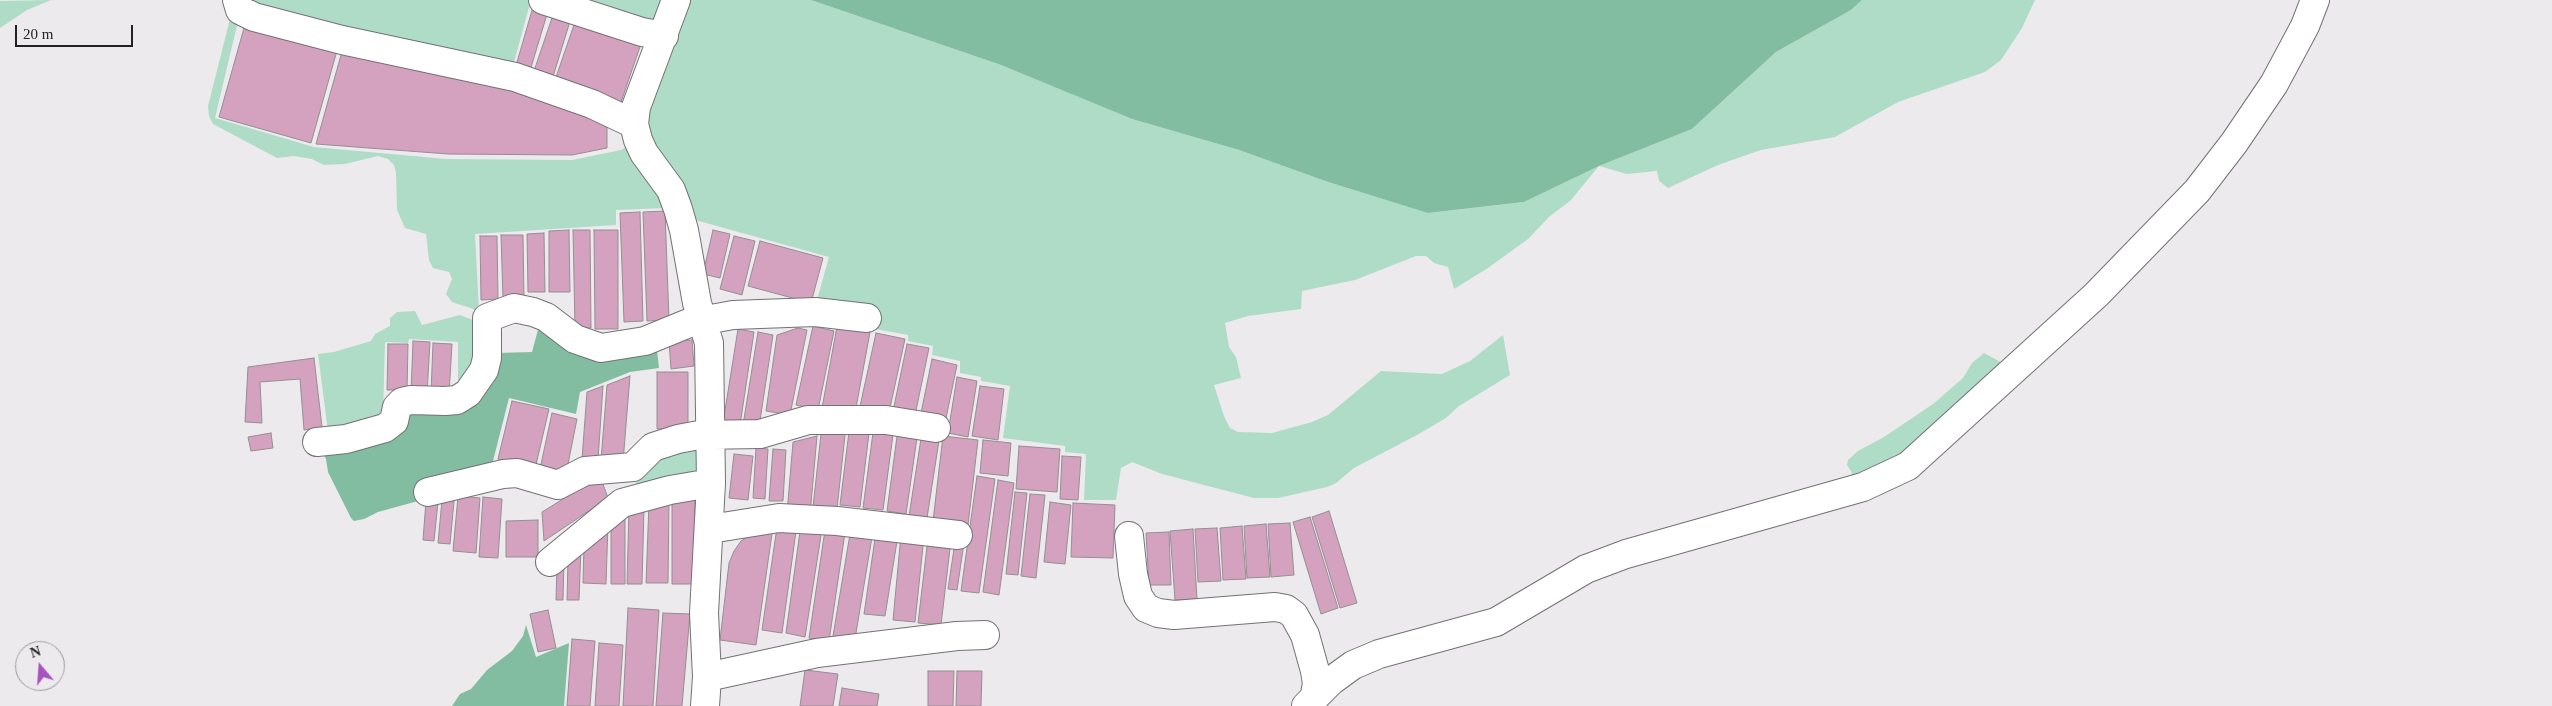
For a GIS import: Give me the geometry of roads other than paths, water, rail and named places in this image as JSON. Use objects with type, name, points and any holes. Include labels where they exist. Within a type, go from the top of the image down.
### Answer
[{"type":"street","points":[[237,0],[240,10],[254,17],[342,40],[515,77],[592,104],[634,124]]},
{"type":"street","points":[[543,0],[642,32],[664,36]]},
{"type":"street","points":[[676,0],[636,107],[634,124],[644,153],[673,196],[684,230],[692,282],[709,343],[711,483],[710,530],[704,613],[707,677],[705,706]]},
{"type":"street","points":[[1310,702],[1331,681],[1353,666],[1379,654],[1496,622],[1558,584],[1602,563],[1626,554],[1863,487],[1908,466],[2096,296],[2197,192],[2234,143],[2274,84],[2305,26],[2315,0]]},
{"type":"street","points":[[317,442],[346,439],[385,428],[394,421],[397,407],[402,402],[411,400],[451,400],[468,392],[484,370],[487,358],[485,326],[487,318],[514,308],[546,317],[576,338],[601,348],[645,341],[703,319],[795,312],[867,318]]},
{"type":"street","points":[[428,492],[503,474],[517,473],[558,485],[585,471],[633,467],[653,447],[690,436],[760,434],[808,420],[886,420],[936,428]]},
{"type":"street","points":[[550,562],[622,503],[670,490],[711,483]]},
{"type":"street","points":[[710,530],[779,518],[846,522],[958,535]]},
{"type":"street","points":[[1129,536],[1133,574],[1138,596],[1146,608],[1158,613],[1174,616],[1275,607],[1286,609],[1294,615],[1305,635],[1315,671],[1317,684],[1310,702]]},
{"type":"street","points":[[707,677],[751,668],[776,660],[818,653],[957,636],[985,635]]}]
